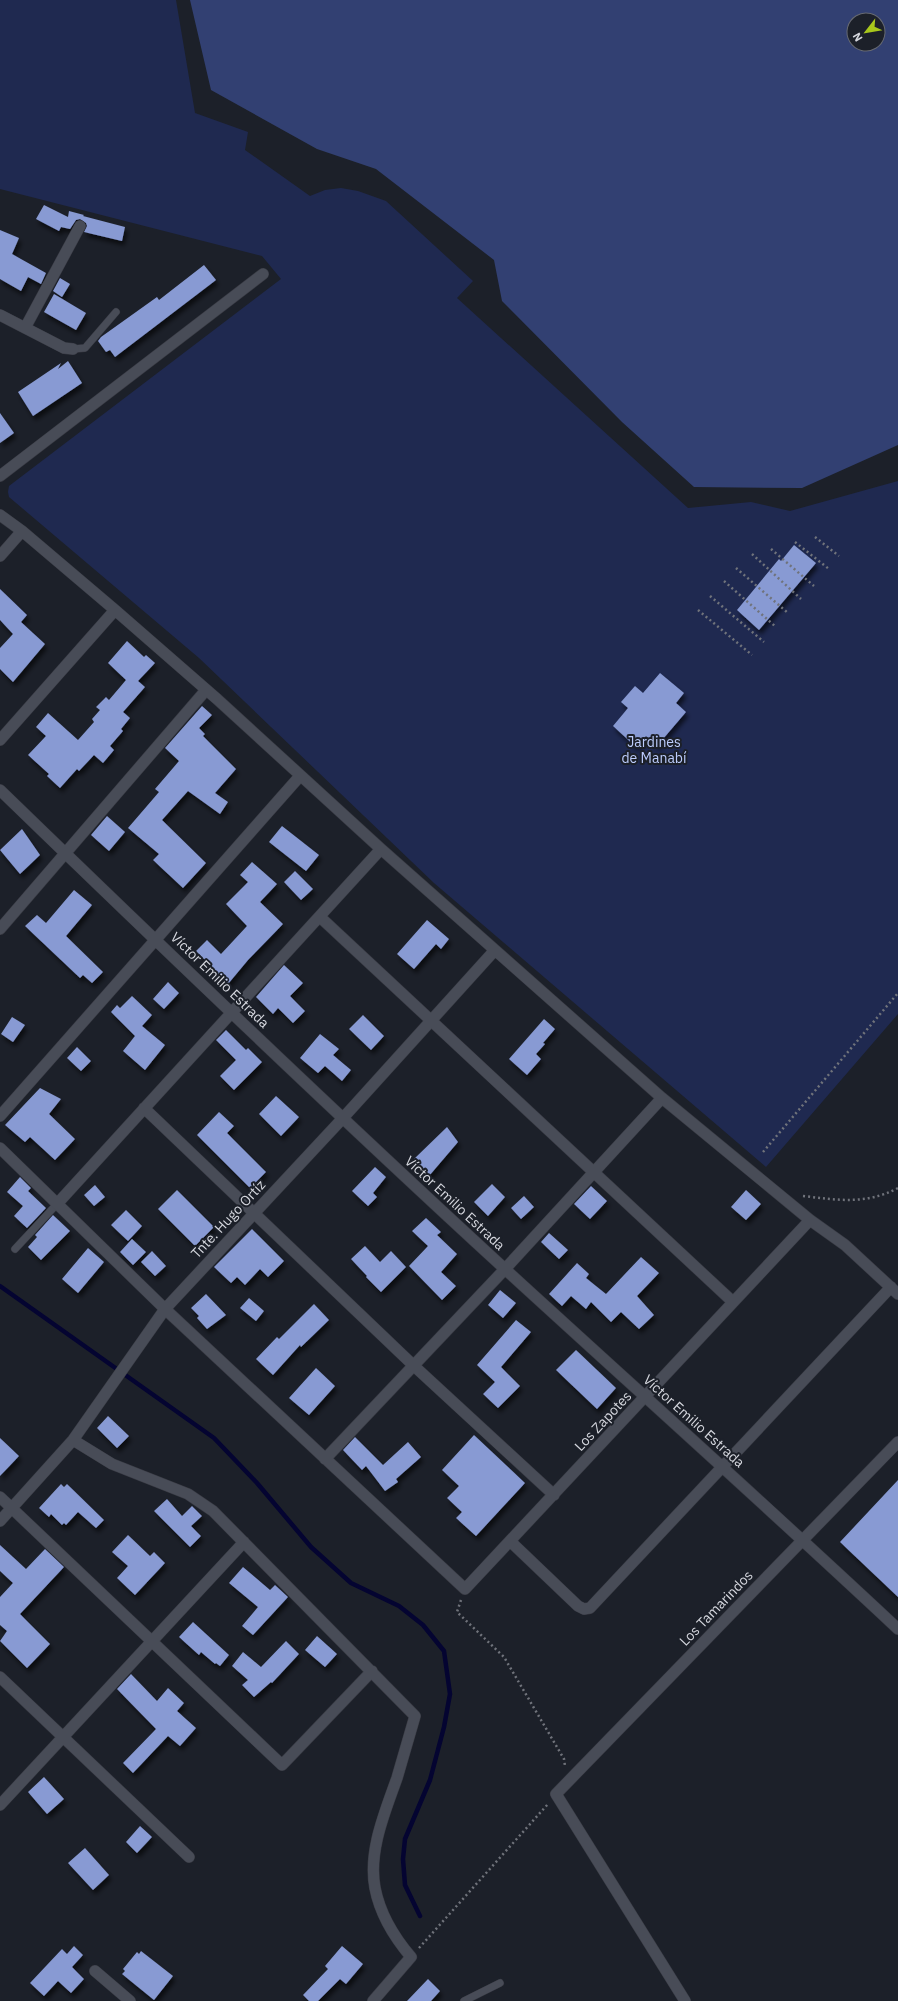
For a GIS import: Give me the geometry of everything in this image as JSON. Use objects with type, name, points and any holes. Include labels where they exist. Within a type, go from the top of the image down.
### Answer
[{"type":"street","points":[[25,328],[80,226]]},
{"type":"street","points":[[0,476],[263,274]]},
{"type":"street","points":[[0,316],[64,348],[73,350]]},
{"type":"street","points":[[0,515],[22,531],[115,610],[206,690],[381,849],[662,1098],[810,1220],[844,1246],[894,1291],[723,1467],[590,1608],[584,1609],[578,1606],[510,1541]]},
{"type":"street","points":[[0,556],[22,531]]},
{"type":"street","points":[[0,740],[115,610]]},
{"type":"street","points":[[0,929],[206,690]]},
{"type":"street","points":[[0,1116],[157,940],[300,776]]},
{"type":"street","name":"Víctor Emilio Estrada","points":[[0,790],[343,1118],[505,1269],[803,1540],[898,1629]]},
{"type":"street","points":[[57,1204],[233,1013],[381,849]]},
{"type":"street","points":[[320,917],[733,1302]]},
{"type":"street","name":"Tnte. Hugo Ortíz","points":[[0,1521],[73,1440],[165,1309],[343,1118],[495,950]]},
{"type":"street","points":[[325,1459],[505,1269],[662,1098]]},
{"type":"street","points":[[144,1108],[413,1365],[554,1495]]},
{"type":"street","points":[[0,1148],[165,1309],[465,1589]]},
{"type":"street","name":"Los Zapotes","points":[[465,1589],[810,1220]]},
{"type":"street","points":[[73,1440],[112,1464],[188,1494],[213,1511],[415,1716],[381,1825],[374,1856],[374,1887],[383,1915],[396,1940],[411,1957],[373,2001]]},
{"type":"street","name":"Los Tamarindos","points":[[556,1794],[898,1442]]},
{"type":"street","points":[[0,1497],[282,1765],[372,1671]]},
{"type":"street","points":[[0,1805],[244,1542]]},
{"type":"street","points":[[0,1677],[189,1857]]},
{"type":"street","points":[[556,1794],[685,2001]]},
{"type":"street","points":[[95,1971],[130,2001]]},
{"type":"lane","points":[[73,350],[85,348],[116,312]]},
{"type":"lane","points":[[15,1249],[57,1204]]},
{"type":"lane","points":[[464,2001],[500,1983]]},
{"type":"path","points":[[815,537],[839,556]]},
{"type":"path","points":[[795,542],[829,569]]},
{"type":"path","points":[[771,549],[814,586]]},
{"type":"path","points":[[752,554],[801,599]]},
{"type":"path","points":[[736,568],[788,613]]},
{"type":"path","points":[[724,581],[776,627]]},
{"type":"path","points":[[710,596],[764,642]]},
{"type":"path","points":[[698,610],[752,656]]},
{"type":"path","points":[[763,1152],[898,993]]},
{"type":"path","points":[[801,1196],[838,1200],[868,1200],[898,1188]]},
{"type":"path","points":[[465,1589],[458,1612],[504,1657],[564,1760],[565,1785]]},
{"type":"path","points":[[411,1957],[556,1794]]},
{"type":"green space","name":"Jardines de Manabí","points":[[0,0],[176,0],[195,113],[248,132],[245,150],[310,196],[325,190],[341,188],[358,191],[386,201],[473,281],[457,298],[688,508],[751,502],[790,511],[898,481],[898,1014],[766,1167],[434,883],[199,658],[9,497],[9,486],[281,279],[262,256],[0,189]]},
{"type":"shaded area","points":[[190,0],[898,0],[898,445],[802,488],[694,487],[622,422],[502,301],[494,260],[376,169],[317,149],[211,90]]},
{"type":"building","points":[[44,205],[68,217],[69,211],[125,227],[122,241],[84,232],[87,226],[86,223],[80,219],[76,220],[70,229],[61,227],[59,231],[36,219]]},
{"type":"building","points":[[0,230],[19,238],[12,254],[46,273],[41,284],[28,277],[21,291],[0,279]]},
{"type":"building","points":[[204,265],[216,280],[115,357],[110,350],[106,352],[98,341],[101,337],[157,297],[159,300]]},
{"type":"building","points":[[60,278],[70,284],[62,297],[53,291]]},
{"type":"building","points":[[54,294],[86,313],[76,330],[44,312]]},
{"type":"building","points":[[68,361],[82,383],[33,416],[18,392],[61,363],[58,369]]},
{"type":"building","points":[[0,413],[14,433],[0,443]]},
{"type":"building","points":[[794,545],[816,563],[759,630],[737,610],[779,559],[781,561]]},
{"type":"building","points":[[0,589],[27,615],[21,622],[45,644],[13,682],[0,669],[0,648],[13,634],[0,620]]},
{"type":"building","points":[[127,641],[144,657],[146,655],[155,663],[138,681],[145,687],[123,712],[130,718],[121,729],[123,731],[110,746],[114,750],[103,763],[94,755],[79,771],[77,769],[60,788],[47,776],[49,774],[28,755],[46,736],[36,727],[48,713],[78,740],[94,722],[92,719],[100,710],[96,707],[106,697],[109,700],[126,680],[108,663]]},
{"type":"building","points":[[660,673],[684,693],[676,703],[686,712],[657,746],[646,736],[636,747],[613,726],[628,708],[621,702],[635,686],[643,693]]},
{"type":"building","points":[[202,706],[212,715],[199,728],[205,734],[203,736],[236,769],[215,793],[228,802],[220,814],[188,791],[162,820],[206,863],[183,888],[153,860],[159,854],[128,828],[159,792],[155,789],[179,761],[165,748]]},
{"type":"building","points":[[107,816],[125,832],[109,851],[91,835]]},
{"type":"building","points":[[282,826],[319,855],[306,871],[269,842]]},
{"type":"building","points":[[22,829],[40,855],[20,874],[0,850]]},
{"type":"building","points":[[252,862],[277,884],[260,902],[283,924],[248,960],[228,984],[209,967],[211,966],[196,951],[207,940],[221,954],[247,926],[226,904],[248,882],[240,875]]},
{"type":"building","points":[[295,871],[313,889],[301,900],[284,882]]},
{"type":"building","points":[[74,890],[92,905],[66,936],[103,972],[92,983],[83,975],[80,978],[25,926],[37,915],[46,923]]},
{"type":"building","points":[[427,920],[449,939],[441,949],[436,944],[414,969],[397,954]]},
{"type":"building","points":[[284,965],[303,983],[290,996],[305,1011],[293,1023],[278,1008],[273,1014],[256,997]]},
{"type":"building","points":[[168,982],[179,993],[164,1009],[153,999]]},
{"type":"building","points":[[132,996],[152,1015],[142,1026],[165,1045],[145,1070],[123,1051],[135,1036],[111,1012],[117,1005],[120,1008]]},
{"type":"building","points":[[363,1015],[384,1036],[371,1050],[349,1029]]},
{"type":"building","points":[[12,1017],[25,1025],[13,1042],[1,1034]]},
{"type":"building","points":[[544,1019],[555,1029],[536,1054],[541,1059],[527,1075],[509,1059]]},
{"type":"building","points":[[226,1030],[246,1050],[248,1048],[262,1062],[234,1090],[220,1076],[236,1060],[216,1040]]},
{"type":"building","points":[[320,1034],[339,1049],[333,1055],[351,1070],[342,1081],[325,1066],[318,1073],[300,1058]]},
{"type":"building","points":[[77,1047],[91,1061],[81,1071],[67,1058]]},
{"type":"building","points":[[40,1088],[61,1099],[49,1114],[75,1139],[55,1160],[30,1137],[25,1142],[5,1125]]},
{"type":"building","points":[[276,1096],[299,1117],[281,1136],[259,1114]]},
{"type":"building","points":[[219,1112],[234,1126],[227,1133],[266,1172],[250,1188],[197,1135]]},
{"type":"building","points":[[447,1127],[458,1142],[429,1176],[414,1159]]},
{"type":"building","points":[[375,1167],[386,1177],[373,1193],[377,1197],[368,1206],[352,1191]]},
{"type":"building","points":[[20,1177],[31,1188],[28,1191],[46,1208],[27,1228],[14,1216],[23,1206],[7,1192]]},
{"type":"building","points":[[492,1184],[505,1197],[488,1216],[474,1202]]},
{"type":"building","points":[[95,1185],[105,1197],[94,1206],[84,1195]]},
{"type":"building","points":[[591,1186],[607,1201],[590,1219],[574,1204]]},
{"type":"building","points":[[177,1190],[214,1227],[195,1246],[158,1209]]},
{"type":"building","points":[[746,1190],[761,1204],[746,1220],[731,1207]]},
{"type":"building","points":[[524,1196],[534,1207],[521,1219],[511,1208]]},
{"type":"building","points":[[126,1210],[142,1226],[128,1241],[111,1225]]},
{"type":"building","points":[[53,1215],[70,1231],[41,1260],[28,1247],[37,1237],[35,1235]]},
{"type":"building","points":[[426,1218],[441,1232],[437,1235],[457,1254],[441,1272],[456,1286],[442,1300],[409,1266],[428,1246],[412,1231]]},
{"type":"building","points":[[252,1229],[284,1261],[268,1277],[260,1269],[245,1285],[237,1277],[231,1283],[214,1267]]},
{"type":"building","points":[[549,1233],[568,1250],[559,1259],[541,1242]]},
{"type":"building","points":[[132,1239],[146,1252],[133,1265],[120,1252]]},
{"type":"building","points":[[365,1246],[380,1262],[391,1251],[406,1267],[381,1292],[351,1259]]},
{"type":"building","points":[[88,1248],[104,1262],[78,1293],[62,1279]]},
{"type":"building","points":[[152,1251],[166,1266],[155,1276],[141,1262]]},
{"type":"building","points":[[641,1257],[659,1273],[637,1296],[654,1315],[639,1329],[621,1312],[611,1322],[591,1302],[586,1309],[571,1296],[562,1306],[549,1294],[577,1263],[589,1274],[586,1278],[606,1294]]},
{"type":"building","points":[[500,1290],[516,1303],[503,1318],[488,1305]]},
{"type":"building","points":[[206,1294],[226,1315],[207,1329],[197,1318],[199,1316],[191,1308]]},
{"type":"building","points":[[249,1298],[264,1311],[256,1321],[240,1308]]},
{"type":"building","points":[[314,1304],[329,1320],[301,1347],[300,1345],[273,1375],[256,1359],[277,1337],[279,1339]]},
{"type":"building","points":[[516,1320],[531,1332],[501,1367],[520,1386],[498,1408],[483,1394],[495,1382],[477,1365]]},
{"type":"building","points":[[576,1350],[616,1388],[597,1409],[556,1370]]},
{"type":"building","points":[[316,1368],[335,1386],[309,1415],[289,1398]]},
{"type":"building","points":[[108,1416],[129,1436],[117,1448],[97,1428]]},
{"type":"building","points":[[474,1435],[525,1483],[476,1536],[456,1518],[462,1512],[447,1498],[459,1486],[442,1470]]},
{"type":"building","points":[[355,1437],[383,1465],[408,1442],[421,1457],[396,1479],[398,1482],[385,1491],[366,1466],[362,1470],[343,1450]]},
{"type":"building","points":[[0,1438],[19,1456],[0,1476]]},
{"type":"building","points":[[898,1480],[898,1597],[840,1542]]},
{"type":"building","points":[[61,1484],[64,1487],[67,1484],[104,1520],[96,1528],[78,1512],[66,1525],[64,1523],[62,1525],[51,1514],[49,1517],[39,1508]]},
{"type":"building","points":[[167,1499],[182,1516],[192,1506],[202,1516],[191,1526],[201,1536],[190,1547],[154,1511]]},
{"type":"building","points":[[128,1535],[150,1556],[154,1552],[165,1563],[135,1595],[117,1578],[128,1566],[112,1552]]},
{"type":"building","points":[[0,1545],[26,1569],[45,1549],[64,1567],[20,1614],[50,1644],[27,1668],[0,1641],[7,1631],[0,1625],[0,1597],[13,1583],[0,1571]]},
{"type":"building","points":[[243,1567],[270,1590],[275,1585],[288,1597],[253,1635],[242,1626],[258,1607],[229,1583]]},
{"type":"building","points":[[193,1622],[229,1655],[220,1666],[216,1663],[215,1664],[201,1652],[199,1655],[179,1637]]},
{"type":"building","points":[[317,1636],[337,1654],[325,1667],[305,1650]]},
{"type":"building","points":[[286,1641],[299,1654],[272,1683],[271,1682],[254,1697],[242,1685],[248,1680],[232,1666],[243,1652],[261,1667]]},
{"type":"building","points":[[131,1674],[157,1701],[168,1688],[184,1703],[177,1711],[196,1728],[180,1746],[168,1736],[133,1773],[123,1763],[156,1729],[117,1689]]},
{"type":"building","points":[[44,1777],[64,1799],[47,1814],[28,1792]]},
{"type":"building","points":[[140,1826],[152,1837],[137,1853],[126,1842]]},
{"type":"building","points":[[85,1848],[109,1875],[93,1890],[68,1863]]},
{"type":"building","points":[[74,1946],[83,1955],[72,1967],[84,1979],[71,1993],[58,1981],[44,1996],[30,1983],[62,1949],[67,1954]]},
{"type":"building","points":[[342,1946],[363,1964],[346,1984],[340,1979],[318,2001],[309,2001],[303,1995],[328,1969],[325,1966]]},
{"type":"building","points":[[141,1951],[173,1976],[154,2000],[122,1974],[125,1971],[123,1969],[137,1952],[139,1954]]},
{"type":"building","points":[[428,1979],[440,1991],[431,2001],[407,2001]]},
{"type":"waterway","points":[[0,1286],[214,1438],[257,1483],[311,1547],[351,1583],[399,1606],[423,1625],[444,1651],[450,1694],[444,1727],[430,1780],[405,1839],[403,1859],[405,1885],[420,1916]]}]
